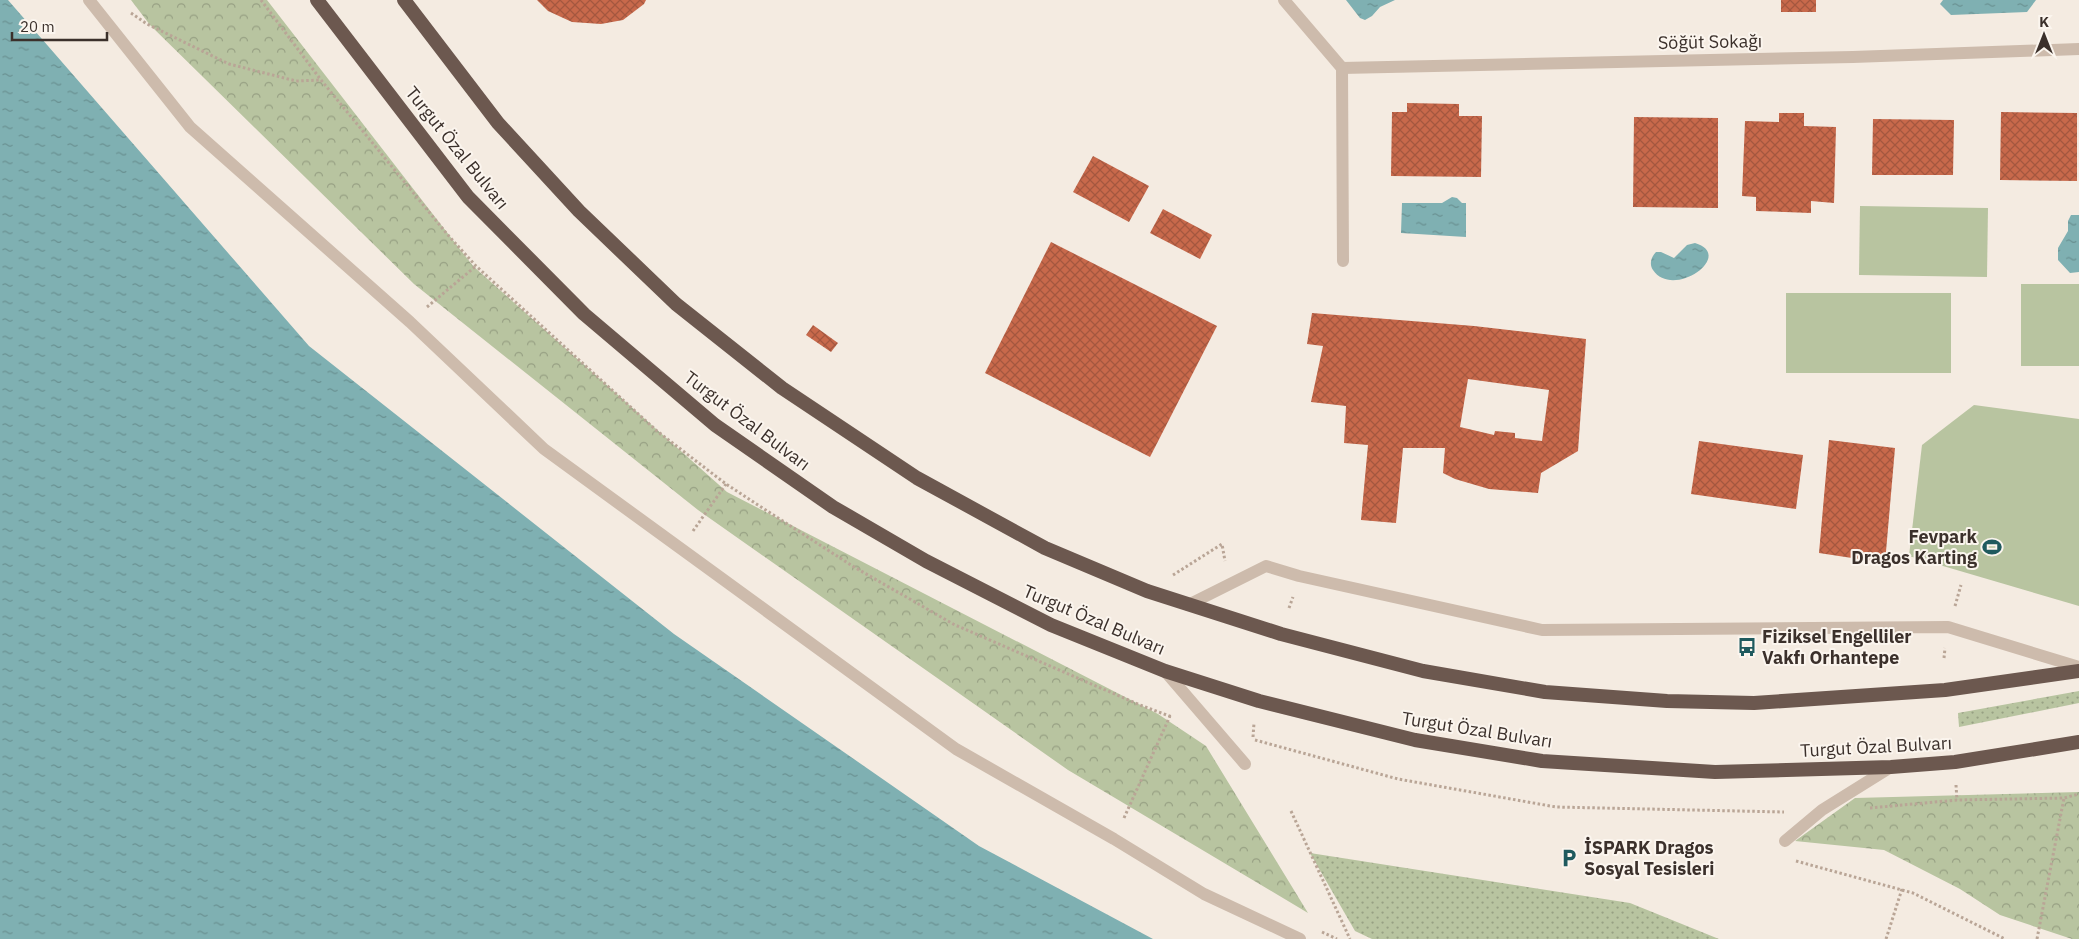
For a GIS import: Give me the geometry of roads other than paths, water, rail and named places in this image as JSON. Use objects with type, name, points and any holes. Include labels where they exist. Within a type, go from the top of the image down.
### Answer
[{"type":"highway","name":"Turgut Özal Bulvarı","points":[[317,0],[468,197],[584,314],[715,425],[833,507],[926,561],[1051,625],[1165,671],[1259,701],[1414,740],[1542,761],[1715,772],[1891,767],[1955,762],[2079,742]]},
{"type":"highway","points":[[404,0],[498,123],[579,210],[676,304],[782,388],[917,478],[1045,548],[1147,591],[1281,634],[1423,671],[1545,692],[1667,701],[1754,703],[1945,690],[2079,671]]},
{"type":"street","points":[[89,0],[190,127],[410,322],[544,449],[956,749],[1114,839],[1204,894],[1300,939]]},
{"type":"street","points":[[1284,0],[1342,68],[1343,261]]},
{"type":"street","name":"Söğüt Sokağı","points":[[1342,68],[1853,57],[2079,49]]},
{"type":"street","points":[[1188,605],[1266,566],[1299,576],[1542,630],[1948,627],[2079,667]]},
{"type":"street","points":[[1165,671],[1245,764]]},
{"type":"street","points":[[1785,841],[1822,810],[1891,767]]},
{"type":"water","points":[[0,0],[8,0],[309,346],[674,634],[979,846],[1153,939],[0,939]]},
{"type":"water","points":[[1346,0],[1395,0],[1380,7],[1372,16],[1365,20],[1360,18]]},
{"type":"water","points":[[1943,0],[2036,0],[2027,12],[1951,15],[1940,4]]},
{"type":"water","points":[[1452,197],[1457,198],[1462,203],[1466,203],[1466,237],[1401,233],[1402,203],[1442,203]]},
{"type":"water","points":[[2071,215],[2079,215],[2079,272],[2070,273],[2058,260],[2058,248],[2068,231],[2068,221]]},
{"type":"water","points":[[1695,243],[1706,249],[1709,256],[1705,265],[1697,272],[1686,278],[1674,280],[1662,278],[1653,270],[1651,261],[1656,252],[1661,252],[1674,258],[1687,245]]},
{"type":"place","name":"Fevpark Dragos Karting","points":[[1992,547]]},
{"type":"place","name":"Fiziksel Engelliler Vakfı Orhantepe","points":[[1747,647]]},
{"type":"place","name":"İSPARK Dragos Sosyal Tesisleri","points":[[1569,858]]}]
